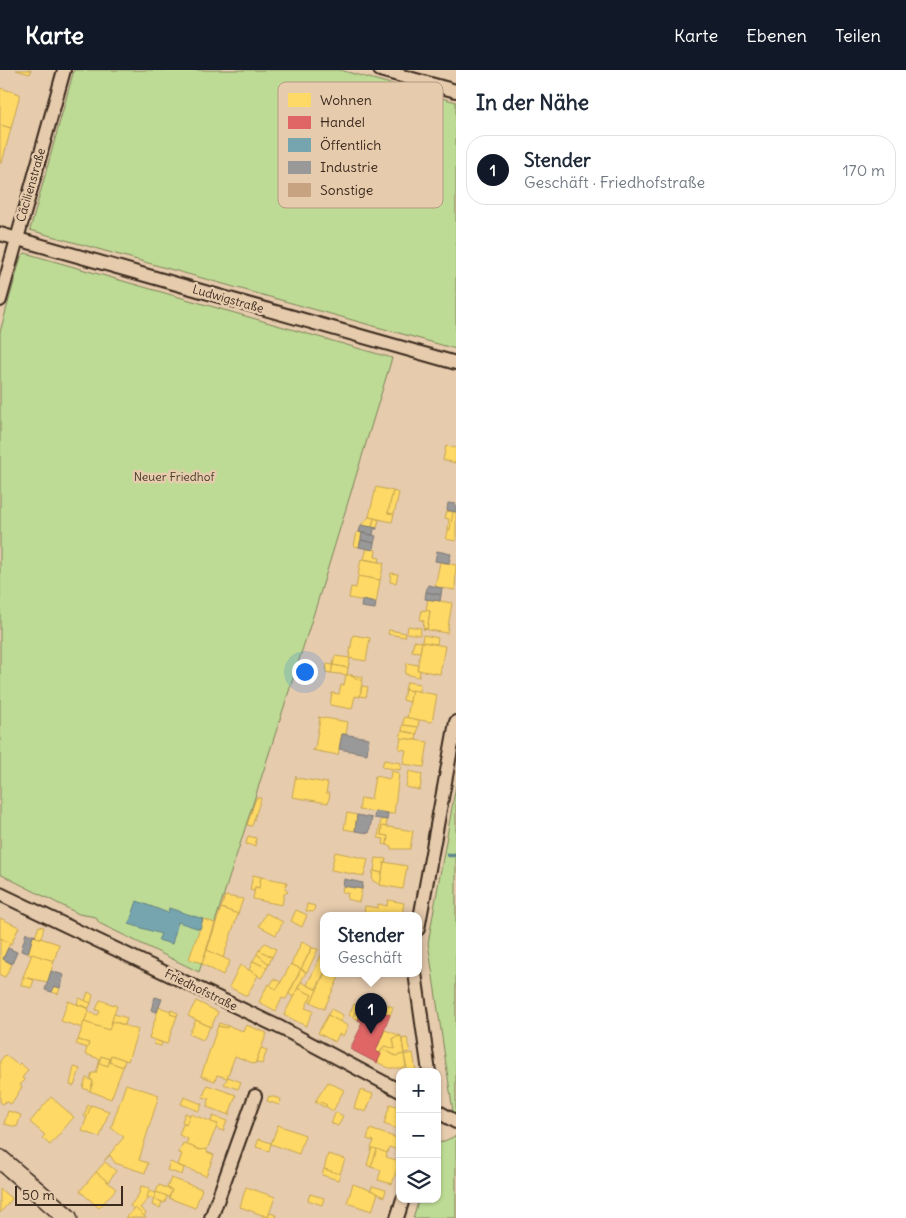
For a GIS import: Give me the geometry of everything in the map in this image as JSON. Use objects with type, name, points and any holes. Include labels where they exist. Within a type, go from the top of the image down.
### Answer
[{"type":"main road","points":[[0,1159],[68,1218]]},
{"type":"street","name":"Cäcilienstraße","points":[[0,300],[64,70]]},
{"type":"street","points":[[380,70],[423,82]]},
{"type":"street","points":[[443,87],[456,91]]},
{"type":"street","name":"Ludwigstraße","points":[[0,234],[456,363]]},
{"type":"street","points":[[421,912],[456,722]]},
{"type":"street","name":"Friedhofstraße","points":[[0,894],[281,1028],[396,1089]]},
{"type":"street","points":[[416,977],[428,1068]]},
{"type":"street","points":[[211,1218],[255,1096]]},
{"type":"street","points":[[440,1113],[456,1122]]},
{"type":"street","points":[[397,1218],[402,1203]]},
{"type":"green space","points":[[74,70],[340,70],[384,82],[278,82],[278,208],[443,208],[443,98],[456,102],[456,349],[30,230]]},
{"type":"green space","name":"Neuer Friedhof","points":[[25,253],[392,358],[315,610],[199,972],[99,923],[96,917],[79,914],[0,874],[0,332],[21,257]]},
{"type":"green space","points":[[456,785],[456,1113],[453,1111],[428,943]]},
{"type":"green space","points":[[456,1136],[456,1218],[413,1218],[418,1203],[441,1203],[441,1142]]},
{"type":"building: Wohnen","points":[[16,70],[31,70],[30,74]]},
{"type":"building: Wohnen","points":[[0,88],[20,94],[11,128],[0,125]]},
{"type":"building: Wohnen","points":[[0,125],[11,128],[2,163],[0,163]]},
{"type":"building: Wohnen","points":[[446,446],[456,448],[456,463],[443,460]]},
{"type":"building: Wohnen","points":[[376,487],[393,491],[388,513],[394,514],[392,522],[369,517]]},
{"type":"building: Wohnen","points":[[393,491],[399,493],[394,514],[388,513]]},
{"type":"building: Wohnen","points":[[447,510],[456,512],[456,541],[446,539],[453,512]]},
{"type":"building: Wohnen","points":[[447,511],[453,512],[450,530],[448,529],[449,519],[445,518]]},
{"type":"building: Wohnen","points":[[369,517],[374,518],[372,527],[361,525]]},
{"type":"building: Wohnen","points":[[374,518],[379,520],[377,528],[372,527]]},
{"type":"building: Wohnen","points":[[357,532],[362,533],[359,547],[354,546]]},
{"type":"building: Wohnen","points":[[367,548],[376,550],[375,557],[380,558],[379,562],[364,559]]},
{"type":"building: Wohnen","points":[[361,559],[384,563],[380,580],[358,576]]},
{"type":"building: Wohnen","points":[[440,562],[456,565],[455,590],[435,587]]},
{"type":"building: Wohnen","points":[[391,573],[398,574],[396,583],[390,582]]},
{"type":"building: Wohnen","points":[[358,576],[380,580],[376,603],[349,598],[351,587],[356,588]]},
{"type":"building: Wohnen","points":[[428,599],[452,603],[447,633],[423,629],[427,629],[430,611],[426,610]]},
{"type":"building: Wohnen","points":[[422,610],[430,611],[427,629],[423,628],[424,621],[420,620]]},
{"type":"building: Wohnen","points":[[408,626],[421,628],[420,635],[407,633]]},
{"type":"building: Wohnen","points":[[389,630],[406,633],[405,637],[388,634]]},
{"type":"building: Wohnen","points":[[353,635],[370,638],[366,661],[349,658]]},
{"type":"building: Wohnen","points":[[423,635],[438,638],[437,644],[422,642]]},
{"type":"building: Wohnen","points":[[414,641],[422,642],[420,652],[412,651]]},
{"type":"building: Wohnen","points":[[422,642],[445,646],[440,674],[417,670]]},
{"type":"building: Wohnen","points":[[335,656],[350,658],[348,668],[333,665]]},
{"type":"building: Wohnen","points":[[407,663],[418,665],[417,670],[420,670],[419,677],[405,674]]},
{"type":"building: Wohnen","points":[[327,664],[333,665],[331,673],[326,672]]},
{"type":"building: Wohnen","points":[[333,665],[348,668],[347,675],[331,673]]},
{"type":"building: Wohnen","points":[[346,675],[351,675],[362,681],[360,697],[355,696],[352,709],[330,705],[332,693],[339,694],[341,685],[344,685]]},
{"type":"building: Wohnen","points":[[351,676],[363,677],[362,681]]},
{"type":"building: Wohnen","points":[[407,682],[420,684],[419,691],[405,690]]},
{"type":"building: Wohnen","points":[[362,686],[368,687],[366,697],[360,696]]},
{"type":"building: Wohnen","points":[[405,690],[412,691],[410,702],[403,700]]},
{"type":"building: Wohnen","points":[[412,690],[437,695],[432,722],[407,718]]},
{"type":"building: Wohnen","points":[[318,717],[348,722],[346,734],[342,734],[338,755],[312,750],[315,749],[320,719]]},
{"type":"building: Wohnen","points":[[404,717],[419,720],[418,727],[403,725]]},
{"type":"building: Wohnen","points":[[403,725],[418,727],[417,734],[402,731]]},
{"type":"building: Wohnen","points":[[402,731],[417,734],[416,740],[400,738]]},
{"type":"building: Wohnen","points":[[401,738],[428,742],[424,767],[403,764],[406,750],[399,749]]},
{"type":"building: Wohnen","points":[[384,760],[401,763],[400,770],[382,767]]},
{"type":"building: Wohnen","points":[[391,771],[399,773],[394,814],[359,810],[361,798],[371,800],[375,776],[390,779]]},
{"type":"building: Wohnen","points":[[409,771],[422,774],[420,790],[406,787]]},
{"type":"building: Wohnen","points":[[296,775],[296,778],[328,783],[326,793],[330,793],[328,803],[292,797]]},
{"type":"building: Wohnen","points":[[256,798],[261,798],[252,826],[247,825]]},
{"type":"building: Wohnen","points":[[347,813],[357,815],[355,831],[344,829]]},
{"type":"building: Wohnen","points":[[381,819],[387,820],[386,827],[382,826],[381,835],[388,836],[387,845],[383,844],[384,839],[378,838]]},
{"type":"building: Wohnen","points":[[382,826],[413,831],[410,849],[391,849],[391,846],[387,845],[388,836],[381,835]]},
{"type":"building: Wohnen","points":[[248,836],[256,838],[255,846],[246,844]]},
{"type":"building: Wohnen","points":[[335,852],[368,859],[364,876],[331,870]]},
{"type":"building: Wohnen","points":[[376,858],[386,859],[382,873],[374,871]]},
{"type":"building: Wohnen","points":[[384,862],[407,866],[403,889],[380,885]]},
{"type":"building: Wohnen","points":[[373,871],[382,873],[380,885],[372,880]]},
{"type":"building: Wohnen","points":[[253,875],[261,877],[259,888],[255,887],[254,891],[250,890]]},
{"type":"building: Wohnen","points":[[261,877],[287,882],[285,888],[288,892],[284,894],[282,905],[253,899],[255,887],[259,888]]},
{"type":"building: Wohnen","points":[[343,886],[362,889],[359,902],[347,899],[348,893],[342,892]]},
{"type":"building: Wohnen","points":[[225,896],[243,899],[238,914],[221,908]]},
{"type":"building: Wohnen","points":[[388,900],[404,903],[402,912],[364,912],[365,906],[378,908],[378,904],[387,906]]},
{"type":"building: Wohnen","points":[[307,904],[315,906],[313,912],[306,911]]},
{"type":"building: Wohnen","points":[[221,908],[238,914],[223,958],[207,950]]},
{"type":"building: Wohnen","points":[[296,910],[307,915],[302,927],[291,921]]},
{"type":"building: Wohnen","points":[[266,913],[283,922],[276,935],[259,926]]},
{"type":"building: Wohnen","points":[[0,918],[19,927],[11,944],[0,938]]},
{"type":"building: Wohnen","points":[[203,919],[215,923],[202,963],[189,959]]},
{"type":"building: Wohnen","points":[[39,926],[44,927],[41,938],[35,937]]},
{"type":"building: Wohnen","points":[[33,936],[59,944],[54,961],[28,954]]},
{"type":"building: Wohnen","points":[[0,938],[10,943],[3,959],[12,964],[5,977],[0,975]]},
{"type":"building: Wohnen","points":[[302,942],[312,947],[301,969],[291,964]]},
{"type":"building: Wohnen","points":[[265,943],[276,949],[272,957],[259,950]]},
{"type":"building: Wohnen","points":[[312,948],[318,949],[307,972],[301,969]]},
{"type":"building: Wohnen","points":[[207,950],[230,961],[223,975],[202,964]]},
{"type":"building: Wohnen","points":[[259,950],[272,957],[269,964],[257,954]]},
{"type":"building: Wohnen","points":[[32,954],[54,961],[48,982],[23,977]]},
{"type":"building: Wohnen","points":[[257,954],[269,964],[267,968],[253,961]]},
{"type":"building: Wohnen","points":[[320,958],[320,977],[322,977],[316,989],[307,985]]},
{"type":"building: Wohnen","points":[[253,961],[267,968],[261,978],[249,970]]},
{"type":"building: Wohnen","points":[[291,964],[301,969],[286,999],[282,998],[276,1011],[259,1002],[268,984],[277,989]]},
{"type":"building: Wohnen","points":[[240,965],[258,975],[247,996],[229,987]]},
{"type":"building: Wohnen","points":[[301,969],[306,972],[293,997],[289,994]]},
{"type":"building: Wohnen","points":[[23,977],[34,980],[31,988],[21,985]]},
{"type":"building: Wohnen","points":[[323,977],[339,977],[324,1009],[311,1002]]},
{"type":"building: Wohnen","points":[[359,977],[373,977],[372,980]]},
{"type":"building: Wohnen","points":[[274,979],[281,982],[277,989],[270,986]]},
{"type":"building: Wohnen","points":[[301,982],[317,990],[311,1002],[308,1001],[312,995],[298,988]]},
{"type":"building: Wohnen","points":[[54,986],[60,988],[58,994],[52,992]]},
{"type":"building: Wohnen","points":[[298,988],[312,995],[305,1008],[313,1011],[306,1026],[284,1015]]},
{"type":"building: Wohnen","points":[[88,992],[93,995],[91,1003],[85,1001]]},
{"type":"building: Wohnen","points":[[363,997],[376,1001],[373,1007],[366,1003],[363,1009],[358,1007]]},
{"type":"building: Wohnen","points":[[79,998],[91,1003],[89,1008],[77,1004]]},
{"type":"building: Wohnen","points":[[100,1000],[117,1006],[109,1030],[84,1022],[88,1012],[98,1015],[100,1011],[96,1010]]},
{"type":"building: Wohnen","points":[[68,1001],[89,1009],[82,1028],[61,1021]]},
{"type":"building: Wohnen","points":[[196,1001],[218,1012],[211,1027],[188,1016]]},
{"type":"building: Wohnen","points":[[376,1001],[393,1007],[390,1015],[373,1007]]},
{"type":"building: Wohnen","points":[[354,1004],[358,1006],[353,1017],[349,1015]]},
{"type":"building: Wohnen","points":[[159,1007],[171,1011],[170,1014],[177,1016],[167,1044],[149,1038]]},
{"type":"building: Wohnen","points":[[358,1007],[363,1009],[358,1020],[353,1017]]},
{"type":"building: Wohnen","points":[[331,1009],[343,1015],[340,1022],[328,1015]]},
{"type":"building: Wohnen","points":[[171,1010],[178,1013],[177,1016],[170,1014]]},
{"type":"building: Wohnen","points":[[114,1014],[127,1018],[125,1025],[112,1021]]},
{"type":"building: Wohnen","points":[[328,1015],[348,1026],[343,1036],[339,1034],[335,1042],[318,1033]]},
{"type":"building: Wohnen","points":[[196,1020],[210,1027],[203,1040],[189,1034]]},
{"type":"building: Wohnen","points":[[112,1021],[138,1030],[128,1061],[111,1055],[110,1059],[101,1056],[100,1059],[85,1054],[89,1043],[78,1040],[84,1022],[109,1030]]},
{"type":"building: Wohnen","points":[[219,1023],[228,1026],[227,1028],[218,1026]]},
{"type":"building: Wohnen","points":[[246,1025],[267,1033],[255,1064],[235,1056],[227,1078],[217,1075],[215,1081],[201,1076],[218,1026],[227,1028],[228,1026],[243,1031]]},
{"type":"building: Wohnen","points":[[385,1030],[401,1036],[393,1038],[395,1049],[384,1046],[380,1053],[376,1051]]},
{"type":"building: Wohnen","points":[[401,1036],[404,1054],[396,1056],[382,1049],[384,1046],[395,1049],[393,1038]]},
{"type":"building: Wohnen","points":[[407,1038],[410,1052],[404,1053],[402,1039]]},
{"type":"building: Wohnen","points":[[78,1040],[89,1043],[87,1048],[76,1044]]},
{"type":"building: Wohnen","points":[[155,1040],[162,1043],[161,1046],[154,1044]]},
{"type":"building: Wohnen","points":[[261,1048],[267,1050],[262,1064],[256,1062]]},
{"type":"building: Wohnen","points":[[382,1049],[396,1056],[404,1054],[406,1068],[389,1068],[377,1062]]},
{"type":"building: Wohnen","points":[[413,1053],[415,1068],[407,1068],[404,1055]]},
{"type":"building: Wohnen","points":[[5,1055],[28,1070],[22,1078],[25,1080],[20,1085],[22,1087],[11,1104],[6,1101],[3,1104],[0,1102],[0,1061]]},
{"type":"building: Wohnen","points":[[111,1055],[125,1060],[123,1067],[109,1062]]},
{"type":"building: Wohnen","points":[[101,1056],[110,1059],[108,1066],[99,1063]]},
{"type":"building: Wohnen","points":[[109,1062],[123,1067],[111,1099],[90,1091],[93,1081],[90,1078],[92,1073],[96,1073],[99,1063],[108,1066]]},
{"type":"building: Wohnen","points":[[74,1067],[80,1069],[74,1086],[70,1085]]},
{"type":"building: Wohnen","points":[[228,1077],[241,1082],[238,1089],[224,1084]]},
{"type":"building: Wohnen","points":[[86,1078],[93,1081],[90,1091],[83,1088]]},
{"type":"building: Wohnen","points":[[328,1082],[344,1090],[333,1111],[316,1100]]},
{"type":"building: Wohnen","points":[[126,1084],[159,1095],[139,1160],[148,1163],[145,1173],[115,1163],[110,1155],[104,1161],[124,1137],[111,1128]]},
{"type":"building: Wohnen","points":[[207,1085],[236,1095],[229,1115],[207,1107],[209,1099],[203,1097]]},
{"type":"building: Wohnen","points":[[360,1090],[373,1094],[366,1112],[354,1108]]},
{"type":"building: Wohnen","points":[[269,1096],[281,1099],[279,1105],[267,1101]]},
{"type":"building: Wohnen","points":[[51,1097],[74,1117],[50,1145],[42,1138],[45,1135],[30,1122]]},
{"type":"building: Wohnen","points":[[184,1097],[202,1104],[199,1111],[181,1104]]},
{"type":"building: Wohnen","points":[[316,1100],[327,1105],[325,1107],[315,1102]]},
{"type":"building: Wohnen","points":[[390,1104],[396,1106],[396,1128],[384,1124]]},
{"type":"building: Wohnen","points":[[88,1105],[91,1106],[87,1118],[84,1116]]},
{"type":"building: Wohnen","points":[[91,1105],[109,1111],[100,1137],[82,1131]]},
{"type":"building: Wohnen","points":[[8,1111],[21,1115],[17,1127],[4,1124]]},
{"type":"building: Wohnen","points":[[336,1112],[343,1116],[338,1126],[331,1123]]},
{"type":"building: Wohnen","points":[[185,1113],[190,1115],[187,1124],[182,1122]]},
{"type":"building: Wohnen","points":[[190,1114],[218,1124],[207,1149],[200,1150],[186,1144],[188,1139],[179,1135],[183,1124],[186,1125]]},
{"type":"building: Wohnen","points":[[213,1116],[227,1121],[223,1131],[216,1128],[218,1124],[211,1122]]},
{"type":"building: Wohnen","points":[[278,1125],[305,1135],[299,1154],[271,1144]]},
{"type":"building: Wohnen","points":[[370,1129],[396,1138],[396,1149],[389,1147],[387,1153],[371,1148],[374,1141],[367,1139]]},
{"type":"building: Wohnen","points":[[259,1139],[271,1143],[269,1151],[256,1147]]},
{"type":"building: Wohnen","points":[[183,1143],[200,1150],[207,1149],[207,1152],[214,1155],[206,1176],[178,1165],[182,1154],[179,1153]]},
{"type":"building: Wohnen","points":[[372,1148],[377,1149],[371,1167],[367,1165]]},
{"type":"building: Wohnen","points":[[377,1149],[387,1153],[386,1157],[396,1160],[396,1172],[392,1184],[378,1180],[381,1170],[371,1167]]},
{"type":"building: Wohnen","points":[[328,1154],[345,1159],[340,1174],[324,1169]]},
{"type":"building: Wohnen","points":[[105,1162],[116,1171],[108,1182],[96,1172]]},
{"type":"building: Wohnen","points":[[170,1162],[184,1168],[182,1175],[167,1170]]},
{"type":"building: Wohnen","points":[[324,1169],[340,1174],[338,1180],[322,1175]]},
{"type":"building: Wohnen","points":[[96,1172],[116,1189],[99,1208],[80,1191]]},
{"type":"building: Wohnen","points":[[171,1178],[202,1189],[195,1208],[169,1198],[172,1190],[167,1188]]},
{"type":"building: Wohnen","points":[[353,1184],[378,1193],[372,1211],[347,1203]]},
{"type":"building: Wohnen","points":[[159,1185],[172,1190],[169,1197],[156,1192]]},
{"type":"building: Wohnen","points":[[141,1186],[150,1188],[148,1199],[140,1208],[146,1213],[144,1216],[130,1206],[139,1194]]},
{"type":"building: Wohnen","points":[[372,1186],[386,1190],[384,1197],[371,1190]]},
{"type":"building: Wohnen","points":[[246,1187],[275,1197],[268,1217],[240,1207]]},
{"type":"building: Wohnen","points":[[0,1189],[12,1199],[0,1213]]},
{"type":"building: Wohnen","points":[[149,1191],[156,1193],[154,1199],[147,1197]]},
{"type":"building: Wohnen","points":[[156,1192],[167,1196],[165,1203],[154,1199]]},
{"type":"building: Wohnen","points":[[310,1194],[324,1198],[322,1205],[308,1200]]},
{"type":"building: Wohnen","points":[[154,1199],[162,1202],[160,1208],[152,1205]]},
{"type":"building: Wohnen","points":[[135,1208],[144,1216],[146,1218],[126,1218]]},
{"type":"building: Wohnen","points":[[270,1213],[276,1215],[275,1218],[262,1218],[263,1215],[268,1217]]},
{"type":"building: Handel","points":[[366,1003],[390,1015],[376,1051],[381,1054],[377,1063],[350,1049],[361,1027],[362,1022],[358,1020]]},
{"type":"building: Öffentlich","points":[[137,901],[168,913],[169,908],[203,919],[200,929],[178,922],[172,944],[158,940],[161,934],[129,924]]},
{"type":"building: Industrie","points":[[448,503],[456,504],[456,512],[447,510]]},
{"type":"building: Industrie","points":[[361,525],[377,529],[374,529],[373,535],[359,532]]},
{"type":"building: Industrie","points":[[362,533],[376,536],[374,543],[361,540]]},
{"type":"building: Industrie","points":[[361,540],[374,543],[373,550],[359,547]]},
{"type":"building: Industrie","points":[[437,551],[451,554],[449,563],[435,561]]},
{"type":"building: Industrie","points":[[428,585],[442,588],[441,595],[426,592]]},
{"type":"building: Industrie","points":[[426,592],[441,595],[440,601],[425,599]]},
{"type":"building: Industrie","points":[[362,600],[376,603],[375,609],[361,607]]},
{"type":"building: Industrie","points":[[342,734],[369,738],[367,754],[339,749]]},
{"type":"building: Industrie","points":[[375,811],[388,813],[387,820],[374,818]]},
{"type":"building: Industrie","points":[[357,815],[372,818],[369,833],[355,831]]},
{"type":"building: Industrie","points":[[344,879],[363,883],[362,889],[343,886]]},
{"type":"building: Industrie","points":[[26,933],[36,936],[33,936],[28,953],[21,951]]},
{"type":"building: Industrie","points":[[8,948],[17,952],[12,964],[3,959]]},
{"type":"building: Industrie","points":[[51,971],[64,975],[60,988],[54,986],[52,992],[45,990]]},
{"type":"building: Industrie","points":[[155,997],[162,999],[157,1012],[151,1010]]},
{"type":"waterway","points":[[449,855],[456,855]]},
{"type":"place","name":"Stender","points":[[371,1034]]}]
